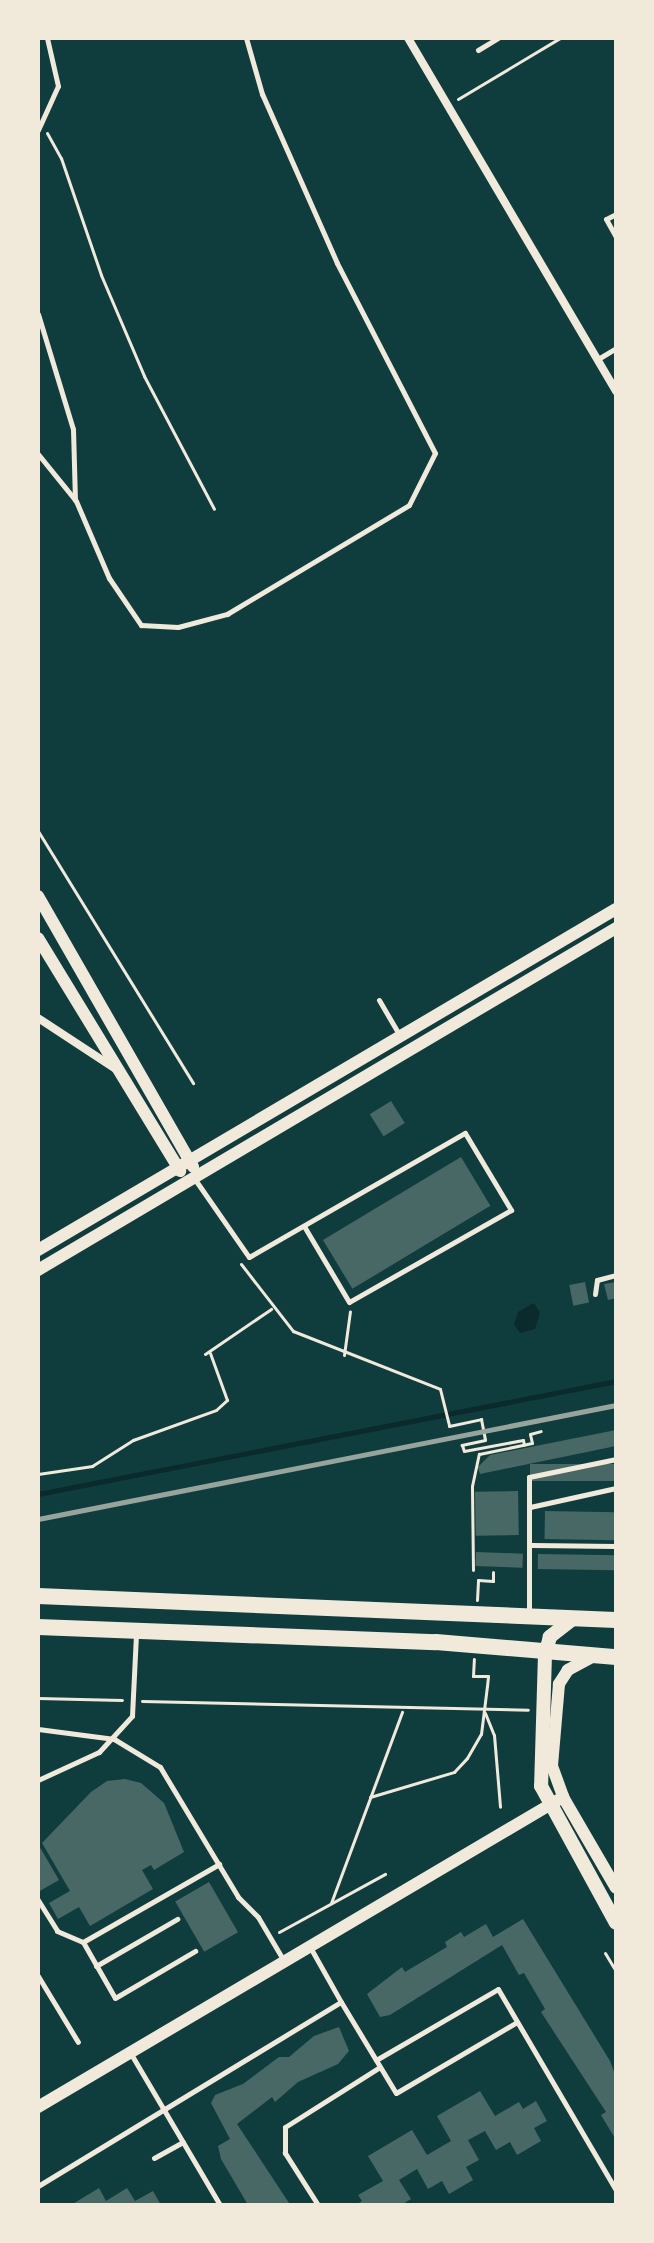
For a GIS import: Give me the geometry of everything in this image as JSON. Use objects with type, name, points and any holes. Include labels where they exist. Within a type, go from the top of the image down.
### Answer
[{"type":"main road","points":[[38,1596],[616,1620]]},
{"type":"main road","points":[[574,1618],[550,1637],[545,1654],[539,1767],[548,1806],[616,1923]]},
{"type":"main road","points":[[38,1627],[436,1642],[545,1654],[616,1657]]},
{"type":"street","points":[[408,38],[616,391]]},
{"type":"street","points":[[38,896],[193,1159],[194,1178]]},
{"type":"street","points":[[38,1250],[616,909]]},
{"type":"street","points":[[38,1270],[616,928]]},
{"type":"street","points":[[38,938],[176,1169],[194,1178]]},
{"type":"street","points":[[38,1018],[115,1068]]},
{"type":"street","points":[[594,1656],[578,1663],[559,1684],[552,1766],[563,1797],[616,1888]]},
{"type":"street","points":[[38,2107],[563,1797]]},
{"type":"lane","points":[[40,128],[58,86],[47,38]]},
{"type":"lane","points":[[38,454],[76,501],[109,578],[141,625],[178,627],[227,614],[375,530],[409,505],[435,453],[337,263],[262,94],[246,38]]},
{"type":"lane","points":[[478,50],[498,38]]},
{"type":"lane","points":[[616,214],[606,219],[616,237]]},
{"type":"lane","points":[[38,314],[73,429],[76,501]]},
{"type":"lane","points":[[597,359],[616,348]]},
{"type":"lane","points":[[379,1000],[400,1036]]},
{"type":"lane","points":[[194,1178],[249,1257],[305,1228],[465,1133],[511,1210],[349,1302],[305,1228]]},
{"type":"lane","points":[[595,1294],[597,1280],[616,1275]]},
{"type":"lane","points":[[528,1617],[532,1545],[529,1477],[616,1459]]},
{"type":"lane","points":[[530,1507],[615,1489]]},
{"type":"lane","points":[[532,1545],[616,1546]]},
{"type":"lane","points":[[38,1780],[99,1752],[132,1716],[137,1629]]},
{"type":"lane","points":[[38,1729],[114,1739],[160,1767],[284,1962]]},
{"type":"lane","points":[[83,1942],[219,1864]]},
{"type":"lane","points":[[38,1900],[57,1931],[83,1942],[115,1998],[195,1951]]},
{"type":"lane","points":[[96,1966],[177,1919]]},
{"type":"lane","points":[[310,1947],[396,2093],[517,2022]]},
{"type":"lane","points":[[38,1976],[78,2042]]},
{"type":"lane","points":[[376,2060],[498,1989],[616,2190]]},
{"type":"lane","points":[[38,2186],[341,2002]]},
{"type":"lane","points":[[130,2052],[220,2205]]},
{"type":"lane","points":[[318,2205],[285,2153],[285,2127],[380,2067]]},
{"type":"lane","points":[[154,2158],[183,2142]]},
{"type":"path","points":[[447,105],[560,38]]},
{"type":"path","points":[[40,128],[61,158],[101,275],[144,376],[214,509]]},
{"type":"path","points":[[38,831],[193,1083]]},
{"type":"path","points":[[238,1260],[272,1309],[293,1331],[344,1355],[440,1389],[449,1426],[481,1419],[485,1440],[462,1445],[464,1451],[532,1443],[530,1434],[541,1431]]},
{"type":"path","points":[[344,1355],[349,1302]]},
{"type":"path","points":[[38,1474],[92,1466],[133,1440],[216,1410],[227,1400],[208,1354],[272,1309]]},
{"type":"path","points":[[473,1570],[472,1486],[478,1451]]},
{"type":"path","points":[[478,1580],[493,1581],[493,1572]]},
{"type":"path","points":[[370,1797],[454,1772],[481,1734],[488,1676],[473,1676]]},
{"type":"path","points":[[38,1698],[403,1710],[528,1710]]},
{"type":"path","points":[[331,1903],[403,1710]]},
{"type":"path","points":[[484,1711],[494,1735],[500,1807]]},
{"type":"path","points":[[270,1937],[385,1874]]},
{"type":"path","points":[[605,1953],[616,1971]]},
{"type":"water","points":[[534,1303],[540,1313],[535,1329],[520,1333],[514,1324],[518,1312]]},
{"type":"building","points":[[391,1101],[405,1123],[384,1136],[370,1114]]},
{"type":"building","points":[[461,1157],[490,1206],[352,1289],[323,1240]]},
{"type":"building","points":[[585,1282],[589,1303],[573,1306],[569,1285]]},
{"type":"building","points":[[616,1282],[616,1298],[608,1300],[604,1284]]},
{"type":"building","points":[[616,1430],[616,1446],[480,1474],[478,1467],[490,1455]]},
{"type":"building","points":[[530,1464],[616,1464],[616,1481],[530,1481]]},
{"type":"building","points":[[518,1491],[519,1535],[476,1536],[475,1492]]},
{"type":"building","points":[[545,1511],[616,1512],[616,1540],[545,1539]]},
{"type":"building","points":[[476,1552],[523,1554],[522,1568],[476,1566]]},
{"type":"building","points":[[538,1554],[616,1555],[616,1570],[538,1569]]},
{"type":"building","points":[[125,1779],[141,1783],[164,1803],[184,1852],[154,1870],[151,1865],[142,1870],[153,1889],[90,1926],[79,1907],[58,1919],[49,1903],[70,1891],[42,1843],[91,1792],[107,1781]]},
{"type":"building","points":[[38,1844],[59,1880],[38,1892]]},
{"type":"building","points":[[209,1882],[238,1932],[204,1952],[175,1902]]},
{"type":"building","points":[[523,1919],[610,2061],[616,2077],[616,2140],[601,2115],[606,2112],[541,2012],[545,2009],[524,1973],[519,1975],[502,1945],[390,2015],[380,2017],[367,1994],[402,1967],[405,1972],[447,1947],[445,1942],[461,1932],[464,1937],[486,1924],[493,1937]]},
{"type":"building","points":[[339,2027],[349,2051],[338,2064],[298,2082],[275,2102],[272,2097],[237,2124],[289,2203],[248,2205],[221,2159],[218,2146],[230,2139],[211,2103],[215,2095],[243,2084],[279,2057],[289,2057],[314,2036]]},
{"type":"building","points":[[480,2091],[495,2116],[519,2102],[523,2109],[536,2101],[547,2121],[534,2128],[541,2141],[517,2155],[510,2142],[496,2150],[485,2131],[468,2140],[479,2160],[466,2167],[473,2180],[449,2194],[442,2181],[428,2189],[417,2169],[399,2180],[411,2199],[401,2205],[356,2205],[362,2201],[358,2195],[383,2181],[368,2156],[412,2130],[427,2155],[451,2141],[437,2116]]},
{"type":"building","points":[[99,2188],[106,2201],[127,2188],[135,2201],[153,2191],[161,2205],[71,2205]]},
{"type":"waterway","points":[[38,1494],[616,1381]]},
{"type":"railway","points":[[38,1519],[616,1405]]}]
